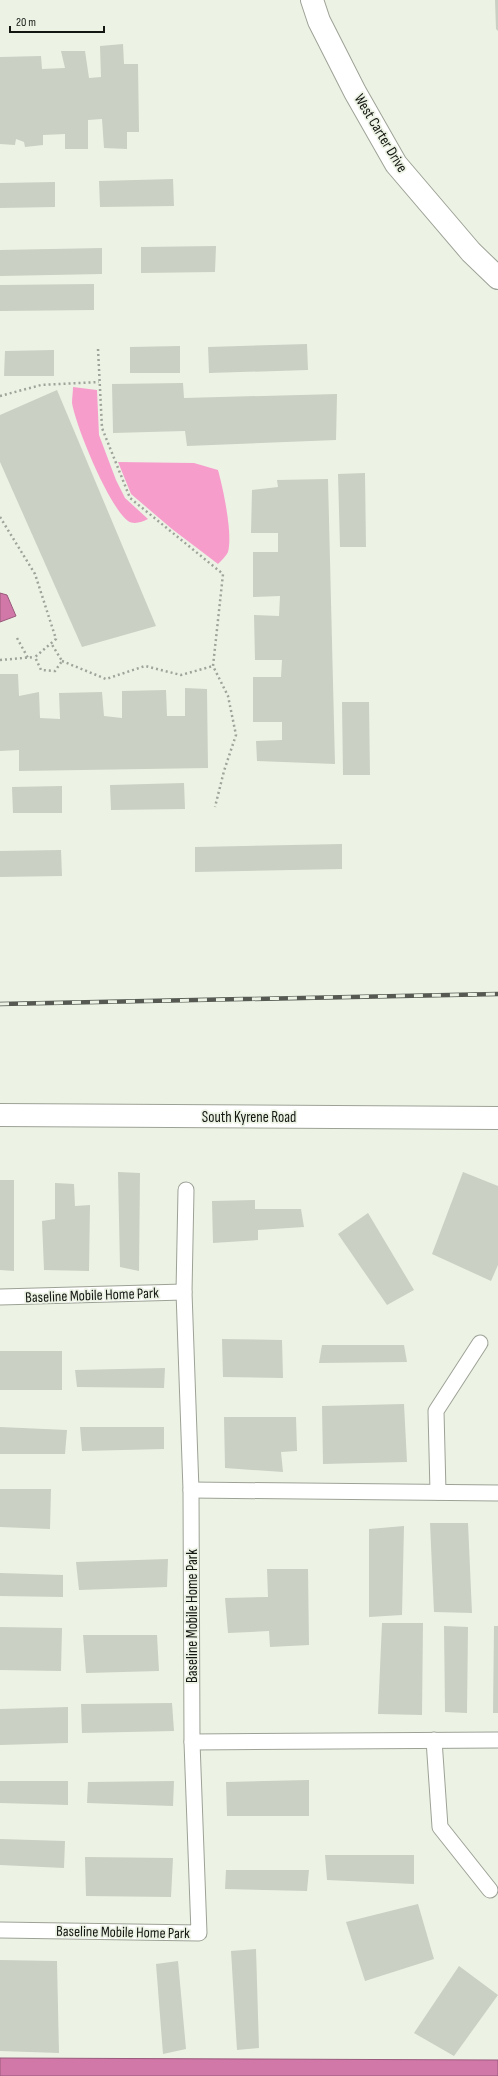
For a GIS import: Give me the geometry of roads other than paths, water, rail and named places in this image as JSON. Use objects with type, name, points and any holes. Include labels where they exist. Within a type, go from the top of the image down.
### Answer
[{"type":"street","name":"West Carter Drive","points":[[312,0],[319,21],[355,92],[396,164],[471,252],[498,278]]},
{"type":"street","name":"South Kyrene Road","points":[[0,1116],[498,1118]]},
{"type":"lane","name":"Baseline Mobile Home Park","points":[[0,1930],[199,1933],[192,1742],[191,1490],[184,1292],[186,1190]]},
{"type":"lane","name":"Baseline Mobile Home Park","points":[[0,1298],[184,1292]]},
{"type":"lane","points":[[438,1492],[436,1411],[480,1343]]},
{"type":"lane","points":[[191,1490],[498,1492]]},
{"type":"lane","points":[[434,1740],[440,1827],[490,1890]]},
{"type":"lane","points":[[192,1742],[498,1740]]},
{"type":"railway","points":[[0,1004],[498,994]]}]
